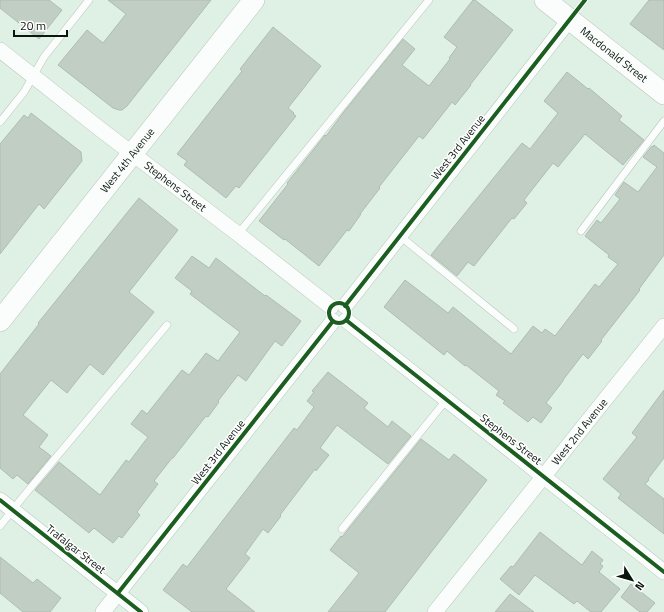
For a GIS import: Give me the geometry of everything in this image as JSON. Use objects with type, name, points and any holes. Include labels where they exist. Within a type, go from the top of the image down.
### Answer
[{"type":"main road","name":"West 4th Avenue","points":[[0,321],[254,0]]},
{"type":"main road","name":"Macdonald Street","points":[[545,0],[664,94]]},
{"type":"street","name":"West 3rd Avenue","points":[[103,612],[570,20]]},
{"type":"street","name":"Stephens Street","points":[[0,50],[238,234],[664,572]]},
{"type":"street","name":"West 2nd Avenue","points":[[435,612],[664,326]]},
{"type":"street","name":"Trafalgar Street","points":[[0,500],[142,612]]},
{"type":"lane","points":[[0,122],[24,92],[44,57],[89,0]]},
{"type":"lane","points":[[238,234],[429,0]]},
{"type":"lane","points":[[581,231],[664,122]]},
{"type":"lane","points":[[400,236],[514,329]]},
{"type":"lane","points":[[0,526],[166,326]]},
{"type":"lane","points":[[342,529],[447,399]]},
{"type":"building","points":[[0,0],[49,0],[62,10],[39,39],[0,8]]},
{"type":"building","points":[[108,0],[211,0],[127,106],[122,110],[113,108],[58,65],[87,30],[103,43],[126,14]]},
{"type":"building","points":[[473,0],[513,30],[455,105],[452,102],[423,139],[419,136],[379,187],[380,188],[349,231],[347,230],[319,266],[259,221],[288,184],[287,183],[403,39],[415,49],[402,65],[429,86],[450,59],[449,58],[457,47],[444,37]]},
{"type":"building","points":[[649,0],[664,0],[664,50],[630,24]]},
{"type":"building","points":[[273,27],[321,66],[288,108],[296,116],[239,188],[236,186],[226,198],[184,165],[187,161],[177,154],[242,71],[240,69]]},
{"type":"building","points":[[567,72],[588,89],[589,88],[622,116],[619,120],[644,140],[623,165],[585,134],[558,167],[553,163],[524,200],[527,203],[514,219],[512,218],[474,266],[468,262],[457,276],[431,255],[522,143],[530,149],[558,113],[544,101]]},
{"type":"building","points":[[31,113],[81,152],[82,161],[44,209],[39,204],[0,254],[0,144],[24,115],[28,118]]},
{"type":"building","points":[[654,145],[664,153],[664,255],[639,289],[640,290],[588,359],[583,354],[546,403],[552,408],[541,423],[533,417],[528,422],[503,403],[505,401],[496,395],[499,391],[447,351],[444,355],[384,307],[405,280],[448,313],[453,307],[511,354],[533,326],[542,333],[545,329],[555,336],[595,284],[599,287],[618,264],[585,236],[597,220],[601,223],[620,199],[615,195],[624,182],[638,192],[657,167],[643,157]]},
{"type":"building","points":[[139,198],[178,230],[129,292],[154,312],[103,375],[90,364],[67,393],[51,380],[23,415],[48,435],[39,447],[51,456],[28,484],[17,475],[13,479],[0,468],[0,374],[39,324],[38,323]]},
{"type":"building","points":[[192,256],[209,268],[216,258],[265,296],[266,295],[301,321],[282,346],[275,341],[246,381],[238,375],[208,417],[206,416],[154,481],[158,484],[137,512],[140,515],[122,538],[119,536],[113,543],[94,528],[89,533],[35,490],[59,462],[100,495],[126,460],[129,462],[148,437],[131,424],[142,410],[147,414],[182,370],[189,375],[206,353],[218,361],[240,332],[190,294],[192,291],[175,278]]},
{"type":"building","points":[[328,372],[368,403],[364,408],[388,427],[392,421],[411,436],[388,464],[337,425],[320,448],[329,455],[316,471],[315,469],[268,533],[263,529],[245,554],[250,558],[226,589],[255,612],[192,612],[163,590],[183,564],[187,567],[294,428],[297,430],[314,407],[307,401],[314,392],[312,391]]},
{"type":"building","points":[[664,390],[664,458],[645,484],[664,499],[664,534],[618,498],[621,494],[603,479],[637,437],[632,433]]},
{"type":"building","points":[[421,439],[449,460],[454,454],[487,480],[385,612],[328,612],[359,573],[330,550]]},
{"type":"building","points":[[540,532],[582,565],[592,551],[603,560],[600,564],[603,566],[599,572],[620,589],[601,612],[591,612],[577,601],[574,604],[535,575],[519,595],[500,579],[511,566],[513,567]]},
{"type":"building","points":[[0,557],[33,583],[37,579],[61,598],[50,612],[23,612],[0,593]]},
{"type":"building","points":[[631,584],[655,603],[647,612],[640,612],[621,597]]},
{"type":"building","points":[[510,594],[534,612],[495,612]]},
{"type":"cycle path","points":[[345,306],[585,0]]},
{"type":"cycle path","points":[[339,303],[346,306],[349,313],[346,320],[339,323],[332,320],[329,313],[332,306],[339,303]]},
{"type":"cycle path","points":[[346,320],[664,572]]},
{"type":"cycle path","points":[[118,593],[333,321]]},
{"type":"cycle path","points":[[0,500],[141,612]]}]
